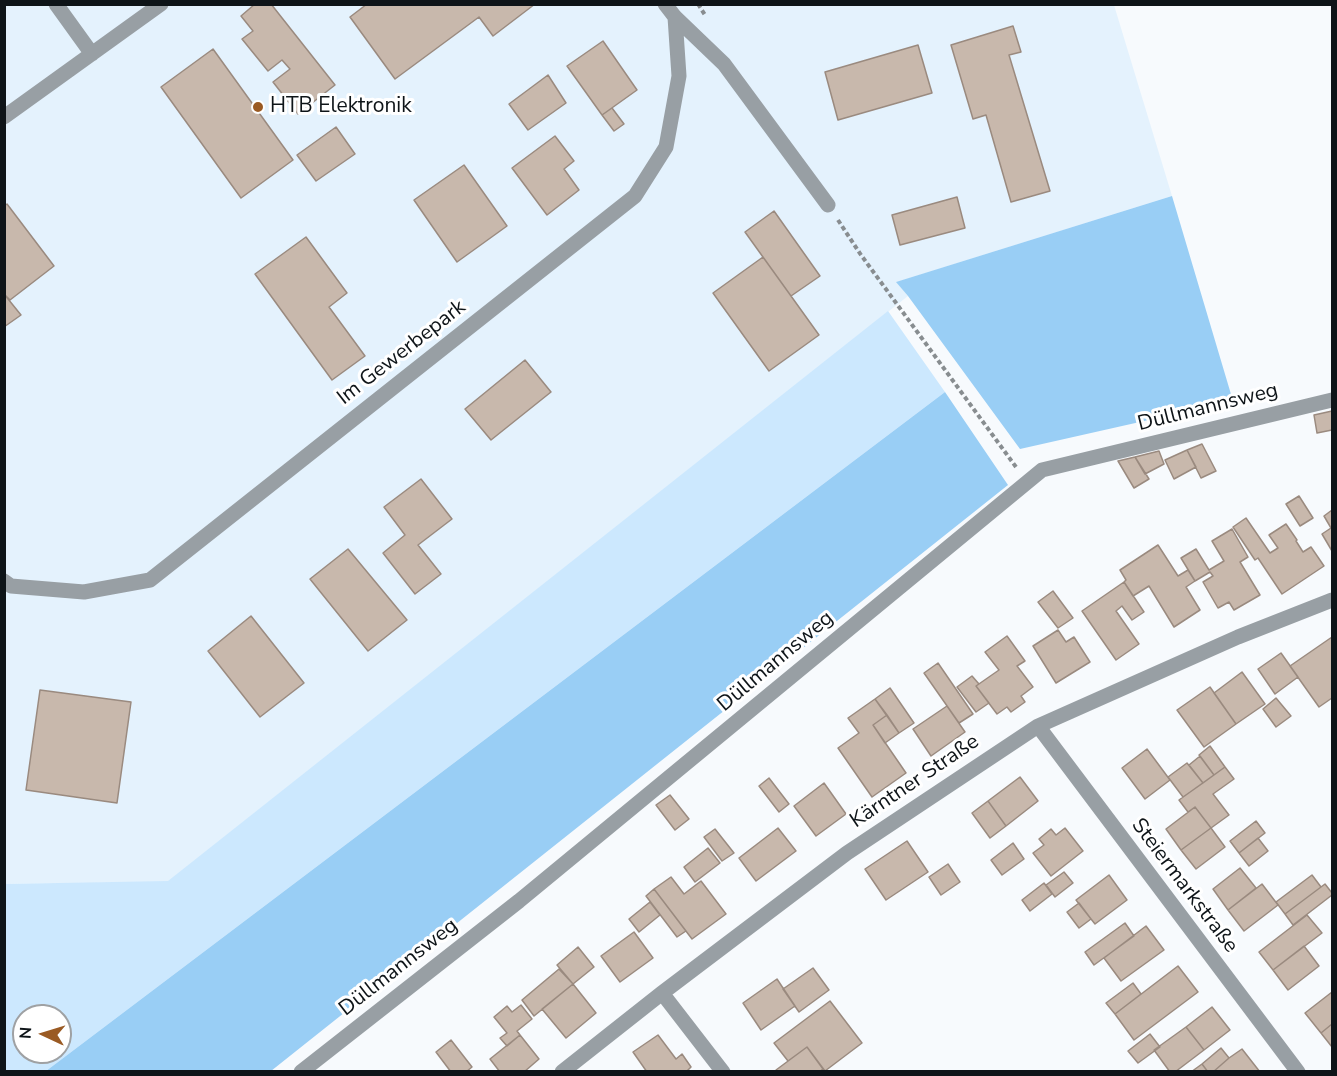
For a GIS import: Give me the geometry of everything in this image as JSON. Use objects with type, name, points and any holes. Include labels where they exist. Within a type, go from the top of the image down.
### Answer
[{"type":"street","points":[[56,4],[93,54]]},
{"type":"street","points":[[4,117],[160,4]]},
{"type":"street","points":[[665,4],[675,17],[724,64],[828,205]]},
{"type":"street","name":"Im Gewerbepark","points":[[4,581],[10,586],[84,592],[150,580],[635,196],[666,147],[679,76],[675,17]]},
{"type":"street","name":"Düllmannsweg","points":[[301,1071],[519,901],[1042,470],[1332,400]]},
{"type":"street","name":"Kärntner Straße","points":[[562,1071],[847,853],[1038,726],[1238,637],[1332,600]]},
{"type":"street","name":"Steiermarkstraße","points":[[1038,726],[1298,1071]]},
{"type":"street","points":[[662,993],[723,1071]]},
{"type":"path","points":[[828,205],[861,255],[1028,482]]},
{"type":"shaded area","points":[[4,5],[1114,5],[1172,196],[897,282],[908,296],[168,882],[5,884]]},
{"type":"shaded area","points":[[1172,196],[1233,401],[1020,449],[896,282]]},
{"type":"shaded area","points":[[888,311],[945,392],[72,1051],[72,1004],[12,1004],[12,1064],[55,1064],[46,1071],[5,1071],[4,884],[168,881]]},
{"type":"shaded area","points":[[945,392],[1008,485],[271,1071],[46,1071],[55,1064],[72,1064],[72,1051]]},
{"type":"building","points":[[255,4],[271,4],[335,85],[298,114],[273,82],[290,69],[282,60],[268,71],[242,39],[253,31],[241,16]]},
{"type":"building","points":[[367,4],[535,4],[493,36],[479,17],[395,79],[350,17]]},
{"type":"building","points":[[1013,26],[1021,52],[1009,55],[1050,191],[1011,202],[986,115],[973,119],[951,45]]},
{"type":"building","points":[[603,41],[637,90],[602,115],[567,66]]},
{"type":"building","points":[[918,45],[932,93],[838,120],[825,72]]},
{"type":"building","points":[[213,49],[293,160],[241,198],[161,87]]},
{"type":"building","points":[[548,75],[566,103],[528,130],[509,104]]},
{"type":"building","points":[[612,108],[624,124],[614,131],[602,115]]},
{"type":"building","points":[[336,127],[355,154],[316,181],[297,155]]},
{"type":"building","points":[[555,136],[574,161],[564,169],[579,190],[547,215],[512,168]]},
{"type":"building","points":[[464,165],[507,226],[457,262],[414,200]]},
{"type":"building","points":[[957,197],[965,228],[900,245],[892,215]]},
{"type":"building","points":[[7,204],[54,266],[10,300],[4,294],[4,206]]},
{"type":"building","points":[[774,211],[820,276],[791,296],[745,232]]},
{"type":"building","points":[[306,237],[347,293],[329,307],[365,356],[332,380],[255,274]]},
{"type":"building","points":[[763,257],[819,335],[769,371],[713,293]]},
{"type":"building","points":[[4,294],[21,315],[4,327]]},
{"type":"building","points":[[525,360],[551,392],[491,440],[465,409]]},
{"type":"building","points":[[1332,411],[1332,430],[1317,433],[1314,415]]},
{"type":"building","points":[[1202,444],[1216,471],[1201,478],[1187,450]]},
{"type":"building","points":[[1187,450],[1196,467],[1174,479],[1165,460]]},
{"type":"building","points":[[1159,451],[1164,464],[1145,474],[1135,457]]},
{"type":"building","points":[[1135,457],[1149,479],[1134,488],[1118,461]]},
{"type":"building","points":[[421,479],[452,519],[418,545],[441,574],[415,594],[383,553],[405,535],[384,507]]},
{"type":"building","points":[[1299,496],[1313,518],[1300,526],[1286,504]]},
{"type":"building","points":[[1332,510],[1332,551],[1322,534],[1331,528],[1324,516]]},
{"type":"building","points":[[1246,518],[1270,553],[1278,548],[1269,535],[1286,524],[1303,552],[1311,547],[1324,566],[1282,594],[1258,558],[1255,560],[1233,527]]},
{"type":"building","points":[[1232,529],[1248,557],[1240,562],[1260,595],[1234,610],[1229,602],[1218,608],[1203,582],[1213,576],[1210,572],[1195,581],[1181,558],[1196,549],[1209,570],[1224,561],[1212,541]]},
{"type":"building","points":[[1158,545],[1178,576],[1188,570],[1195,581],[1186,587],[1200,610],[1174,627],[1149,586],[1133,596],[1120,570]]},
{"type":"building","points":[[348,549],[407,620],[368,651],[310,579]]},
{"type":"building","points":[[1124,582],[1144,612],[1132,620],[1122,606],[1116,611],[1139,644],[1116,660],[1082,611]]},
{"type":"building","points":[[1053,591],[1073,618],[1058,628],[1038,602]]},
{"type":"building","points":[[251,616],[304,683],[260,717],[208,651]]},
{"type":"building","points":[[1058,630],[1066,642],[1074,637],[1090,662],[1056,683],[1033,646]]},
{"type":"building","points":[[1007,636],[1025,661],[1017,666],[1033,687],[1021,696],[1025,702],[1011,712],[1007,707],[997,714],[976,686],[999,670],[985,652]]},
{"type":"building","points":[[1332,637],[1332,698],[1319,707],[1290,666]]},
{"type":"building","points":[[1281,653],[1298,677],[1275,694],[1258,669]]},
{"type":"building","points":[[938,663],[973,714],[959,723],[924,673]]},
{"type":"building","points":[[1242,672],[1265,704],[1236,724],[1214,693]]},
{"type":"building","points":[[972,676],[979,684],[976,686],[989,703],[976,712],[957,687]]},
{"type":"building","points":[[1210,687],[1236,724],[1204,747],[1177,710]]},
{"type":"building","points":[[890,688],[914,723],[899,733],[875,699]]},
{"type":"building","points":[[40,690],[131,702],[117,803],[26,790]]},
{"type":"building","points":[[1276,698],[1291,716],[1276,727],[1263,709]]},
{"type":"building","points":[[875,699],[887,715],[873,725],[906,773],[872,797],[838,748],[859,733],[848,718]]},
{"type":"building","points":[[947,706],[965,732],[931,756],[913,729]]},
{"type":"building","points":[[887,715],[899,733],[885,743],[873,725]]},
{"type":"building","points":[[1210,746],[1225,767],[1214,775],[1199,755]]},
{"type":"building","points":[[1147,749],[1170,780],[1145,799],[1122,768]]},
{"type":"building","points":[[1200,756],[1214,775],[1203,783],[1189,765]]},
{"type":"building","points":[[1187,763],[1203,783],[1183,797],[1168,777]]},
{"type":"building","points":[[1225,767],[1234,779],[1213,794],[1229,815],[1211,828],[1195,807],[1188,812],[1179,800]]},
{"type":"building","points":[[1020,777],[1038,801],[1006,826],[988,801]]},
{"type":"building","points":[[769,778],[789,804],[779,812],[759,786]]},
{"type":"building","points":[[824,783],[846,814],[816,836],[794,806]]},
{"type":"building","points":[[670,795],[689,819],[675,830],[656,805]]},
{"type":"building","points":[[988,801],[1006,826],[990,838],[972,813]]},
{"type":"building","points":[[1195,807],[1211,828],[1181,850],[1166,829]]},
{"type":"building","points":[[1256,821],[1265,833],[1239,853],[1230,841]]},
{"type":"building","points":[[778,828],[796,851],[756,881],[739,858]]},
{"type":"building","points":[[1065,828],[1083,851],[1051,876],[1033,853],[1044,845],[1039,839],[1051,829],[1056,835]]},
{"type":"building","points":[[1211,828],[1225,847],[1196,869],[1181,850]]},
{"type":"building","points":[[715,829],[734,853],[722,861],[704,837]]},
{"type":"building","points":[[1258,838],[1268,851],[1249,866],[1239,853]]},
{"type":"building","points":[[907,841],[928,872],[886,900],[865,869]]},
{"type":"building","points":[[1013,843],[1024,859],[1002,875],[991,860]]},
{"type":"building","points":[[708,848],[720,863],[695,882],[684,867]]},
{"type":"building","points":[[948,864],[960,882],[941,895],[929,877]]},
{"type":"building","points":[[1240,868],[1256,888],[1228,910],[1213,889]]},
{"type":"building","points":[[1064,872],[1073,883],[1055,897],[1046,885]]},
{"type":"building","points":[[1109,875],[1127,900],[1095,924],[1076,900]]},
{"type":"building","points":[[1312,875],[1321,887],[1285,914],[1276,902]]},
{"type":"building","points":[[671,877],[684,894],[701,881],[726,914],[692,939],[654,889]]},
{"type":"building","points":[[1044,883],[1052,894],[1030,911],[1022,900]]},
{"type":"building","points":[[1262,884],[1278,905],[1244,931],[1228,910]]},
{"type":"building","points":[[1325,884],[1332,895],[1293,925],[1285,914]]},
{"type":"building","points":[[654,889],[686,931],[677,937],[646,896]]},
{"type":"building","points":[[650,902],[660,915],[639,932],[629,919]]},
{"type":"building","points":[[1079,903],[1091,919],[1079,928],[1067,912]]},
{"type":"building","points":[[1307,915],[1322,933],[1273,970],[1259,952]]},
{"type":"building","points":[[1125,923],[1134,936],[1094,965],[1085,952]]},
{"type":"building","points":[[1146,926],[1164,950],[1121,981],[1104,958]]},
{"type":"building","points":[[634,932],[653,958],[620,982],[601,956]]},
{"type":"building","points":[[1304,946],[1319,966],[1288,990],[1273,970]]},
{"type":"building","points":[[578,947],[594,967],[573,984],[557,965]]},
{"type":"building","points":[[1178,966],[1198,992],[1134,1040],[1115,1014]]},
{"type":"building","points":[[813,968],[829,990],[799,1012],[783,989]]},
{"type":"building","points":[[559,969],[573,984],[534,1016],[522,1000]]},
{"type":"building","points":[[777,979],[795,1006],[761,1030],[743,1003]]},
{"type":"building","points":[[1133,983],[1141,994],[1115,1014],[1106,1003]]},
{"type":"building","points":[[573,984],[596,1013],[566,1038],[542,1009]]},
{"type":"building","points":[[1332,992],[1332,1024],[1321,1033],[1305,1013]]},
{"type":"building","points":[[830,1001],[862,1043],[825,1071],[807,1047],[788,1061],[774,1043]]},
{"type":"building","points":[[521,1005],[532,1019],[517,1031],[520,1035],[507,1046],[500,1038],[507,1033],[494,1017],[507,1006],[512,1012]]},
{"type":"building","points":[[1212,1007],[1230,1030],[1204,1050],[1186,1027]]},
{"type":"building","points":[[1332,1024],[1332,1047],[1321,1033]]},
{"type":"building","points":[[1186,1027],[1204,1050],[1175,1072],[1170,1072],[1154,1050]]},
{"type":"building","points":[[1150,1034],[1160,1047],[1138,1063],[1128,1051]]},
{"type":"building","points":[[520,1035],[539,1059],[524,1072],[500,1072],[490,1059]]},
{"type":"building","points":[[658,1035],[676,1059],[682,1054],[691,1067],[686,1072],[647,1072],[633,1052]]},
{"type":"building","points":[[451,1040],[472,1067],[466,1072],[451,1072],[436,1052]]},
{"type":"building","points":[[807,1047],[823,1069],[819,1072],[777,1072],[776,1070]]},
{"type":"building","points":[[1221,1048],[1229,1058],[1213,1072],[1208,1072],[1202,1064]]},
{"type":"building","points":[[1242,1049],[1260,1072],[1213,1072],[1229,1058]]},
{"type":"building","points":[[1202,1064],[1208,1072],[1191,1072]]},
{"type":"place","name":"HTB Elektronik","points":[[258,107]]}]
